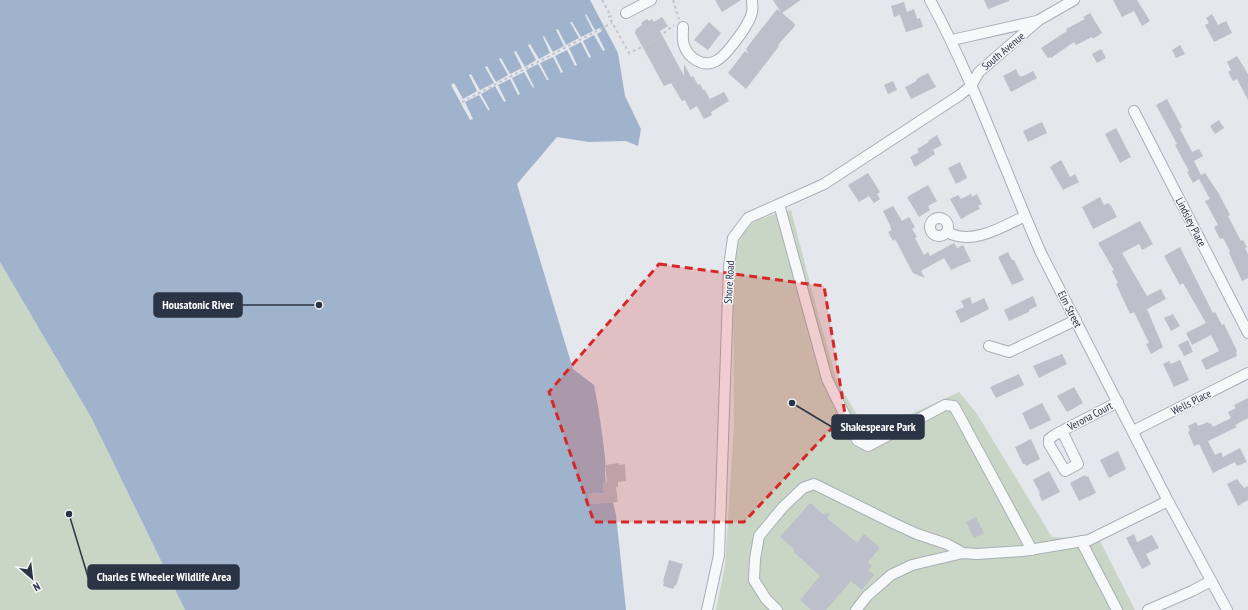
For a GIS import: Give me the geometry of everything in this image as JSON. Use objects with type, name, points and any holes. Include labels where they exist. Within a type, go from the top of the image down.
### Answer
[{"type":"street","points":[[626,13],[651,0]]},
{"type":"street","points":[[683,27],[683,45],[689,54],[697,62],[705,64],[716,62],[729,50],[740,34],[752,13],[752,0]]},
{"type":"street","name":"Elm Street","points":[[930,0],[952,40],[1041,253],[1168,501],[1227,610]]},
{"type":"street","name":"South Avenue","points":[[971,86],[978,72],[1039,20],[1074,0]]},
{"type":"street","name":"South Avenue","points":[[952,40],[1039,20]]},
{"type":"street","name":"Shore Road","points":[[707,610],[719,555],[729,266],[733,238],[748,218],[824,184],[960,95],[971,86]]},
{"type":"street","name":"Lindsley Place","points":[[1134,111],[1248,333]]},
{"type":"street","points":[[779,204],[827,379],[857,440],[868,446],[945,405],[954,406],[1032,550]]},
{"type":"street","points":[[947,232],[958,236],[969,237],[995,230],[1025,216]]},
{"type":"street","points":[[989,346],[1009,352],[1076,320]]},
{"type":"street","name":"Wells Place","points":[[1133,431],[1248,373]]},
{"type":"street","name":"Verona Court","points":[[1062,431],[1118,402]]},
{"type":"street","points":[[777,610],[766,599],[754,580],[755,559],[759,536],[783,507],[803,488],[814,484],[893,523],[917,534],[947,544],[963,553]]},
{"type":"street","points":[[856,610],[867,596],[891,575],[912,565],[963,553],[985,554],[1032,550],[1089,540],[1168,501]]},
{"type":"street","points":[[1081,541],[1117,610]]},
{"type":"street","points":[[1148,610],[1211,581]]},
{"type":"path","points":[[602,0],[611,16],[609,17],[612,23],[629,53],[654,41],[678,22],[679,18],[674,0]]},
{"type":"path","points":[[462,102],[612,23]]},
{"type":"highlighted area","points":[[659,264],[824,286],[845,414],[744,522],[594,522],[549,392]]},
{"type":"green space","points":[[791,210],[837,381],[868,434],[959,392],[977,414],[1052,537],[1099,539],[1135,610],[716,610],[725,566],[734,426],[733,263],[740,238],[751,224],[758,220]]},
{"type":"green space","points":[[0,262],[92,419],[185,610],[0,610]]},
{"type":"water","points":[[0,0],[590,0],[618,53],[625,96],[641,129],[638,146],[626,141],[589,142],[557,137],[517,184],[573,369],[594,385],[605,457],[606,482],[603,483],[604,493],[589,494],[590,504],[613,502],[616,515],[626,610],[185,610],[92,419],[0,262]]},
{"type":"pier","points":[[586,14],[595,30],[600,28],[602,31],[597,34],[605,50],[603,51],[594,35],[583,41],[591,57],[589,58],[581,42],[569,48],[577,65],[575,66],[567,50],[555,56],[563,72],[561,73],[553,57],[540,63],[549,80],[547,80],[538,64],[526,70],[534,87],[533,88],[524,72],[512,78],[520,94],[518,95],[510,79],[498,85],[506,101],[504,102],[495,86],[481,94],[490,110],[488,110],[479,95],[465,102],[473,119],[470,120],[451,85],[454,83],[463,99],[477,91],[469,75],[471,74],[480,90],[494,83],[485,67],[487,66],[496,82],[508,75],[499,59],[501,58],[510,74],[522,68],[514,52],[516,51],[525,67],[536,60],[528,45],[530,44],[539,59],[550,53],[543,37],[544,36],[553,52],[564,46],[556,30],[558,29],[566,45],[579,38],[570,22],[572,22],[581,37],[593,31],[585,15]]},
{"type":"building","points":[[715,0],[741,0],[722,12]]},
{"type":"building","points":[[773,0],[801,0],[782,13],[795,24],[746,89],[728,73],[745,51],[749,54],[746,49],[777,9],[781,12]]},
{"type":"building","points":[[984,0],[1009,0],[1009,1],[988,9]]},
{"type":"building","points":[[1113,0],[1137,0],[1150,21],[1142,26],[1134,11],[1122,17]]},
{"type":"building","points":[[904,2],[907,12],[914,9],[917,19],[920,18],[923,27],[906,32],[900,15],[894,17],[891,6]]},
{"type":"building","points":[[1090,13],[1102,33],[1093,39],[1092,37],[1076,45],[1074,42],[1051,58],[1048,58],[1041,48],[1067,31],[1066,29],[1085,19],[1083,17]]},
{"type":"building","points":[[1212,14],[1218,25],[1226,21],[1232,33],[1214,42],[1205,25],[1209,23],[1206,18]]},
{"type":"building","points":[[662,17],[668,26],[660,31],[684,76],[684,64],[691,77],[693,76],[698,85],[700,84],[710,99],[724,92],[729,101],[711,112],[712,115],[704,119],[697,106],[690,110],[685,100],[682,101],[671,83],[664,86],[635,33],[636,29],[642,25],[641,23],[647,19],[649,21],[652,19],[654,22]]},
{"type":"building","points":[[709,22],[721,33],[708,50],[694,40]]},
{"type":"building","points":[[1180,45],[1185,54],[1176,58],[1172,50]]},
{"type":"building","points":[[1101,49],[1106,58],[1097,63],[1092,54]]},
{"type":"building","points":[[1237,56],[1248,74],[1248,100],[1237,79],[1233,81],[1228,72],[1231,70],[1227,62]]},
{"type":"building","points":[[1016,69],[1021,77],[1033,71],[1037,78],[1011,92],[1003,76]]},
{"type":"building","points":[[928,73],[936,87],[911,99],[905,87]]},
{"type":"building","points":[[893,81],[897,90],[888,94],[884,85]]},
{"type":"building","points":[[1167,99],[1182,127],[1180,129],[1192,152],[1199,149],[1203,156],[1194,161],[1201,175],[1205,173],[1219,194],[1241,241],[1243,240],[1247,247],[1245,248],[1248,254],[1248,278],[1242,281],[1229,253],[1230,251],[1223,238],[1220,239],[1214,227],[1218,225],[1205,201],[1210,199],[1199,179],[1193,183],[1187,172],[1189,171],[1175,145],[1177,144],[1156,105]]},
{"type":"building","points":[[1219,120],[1224,128],[1215,134],[1210,126]]},
{"type":"building","points":[[1042,122],[1047,133],[1028,142],[1023,131]]},
{"type":"building","points":[[1116,128],[1131,157],[1120,163],[1105,134]]},
{"type":"building","points":[[937,135],[942,145],[933,150],[935,154],[915,167],[910,157],[919,152],[917,149]]},
{"type":"building","points":[[1061,160],[1070,177],[1075,174],[1079,182],[1063,190],[1050,167]]},
{"type":"building","points":[[960,162],[967,178],[956,184],[948,168]]},
{"type":"building","points":[[868,173],[880,192],[877,194],[880,199],[874,203],[869,196],[859,202],[848,185]]},
{"type":"building","points":[[928,185],[937,201],[928,206],[930,210],[919,217],[907,197]]},
{"type":"building","points":[[971,194],[972,197],[977,194],[982,204],[978,206],[980,209],[961,219],[950,199],[958,195],[961,199]]},
{"type":"building","points":[[1100,197],[1104,205],[1109,203],[1110,206],[1111,205],[1117,217],[1093,229],[1082,207]]},
{"type":"building","points":[[893,206],[902,221],[909,217],[915,227],[912,229],[917,237],[915,238],[924,255],[928,252],[930,256],[954,243],[957,248],[963,245],[971,261],[951,270],[944,258],[921,271],[925,278],[913,273],[895,239],[893,241],[888,232],[892,230],[883,211]]},
{"type":"building","points":[[1140,221],[1153,244],[1142,250],[1139,244],[1122,253],[1147,296],[1161,289],[1166,299],[1147,309],[1163,347],[1151,354],[1146,344],[1149,343],[1134,312],[1130,314],[1116,284],[1118,283],[1112,271],[1114,270],[1098,243]]},
{"type":"building","points":[[1180,247],[1213,313],[1215,312],[1222,325],[1224,324],[1237,351],[1237,356],[1206,370],[1201,360],[1219,351],[1211,335],[1192,345],[1186,333],[1206,323],[1183,283],[1180,285],[1164,256]]},
{"type":"building","points":[[1008,252],[1012,260],[1014,260],[1024,280],[1012,285],[998,257]]},
{"type":"building","points":[[1033,296],[1037,306],[1029,310],[1029,312],[1009,321],[1004,310]]},
{"type":"building","points":[[970,297],[972,304],[984,298],[989,309],[961,323],[955,311],[964,307],[961,301]]},
{"type":"building","points":[[1173,314],[1180,326],[1171,331],[1164,318]]},
{"type":"building","points":[[1188,340],[1193,352],[1184,356],[1178,345]]},
{"type":"building","points":[[1062,354],[1067,364],[1039,378],[1033,366]]},
{"type":"building","points":[[1180,360],[1189,380],[1174,387],[1163,364],[1169,361],[1171,364]]},
{"type":"building","points":[[1019,374],[1024,385],[996,398],[990,387]]},
{"type":"building","points":[[1074,387],[1083,403],[1067,412],[1057,396]]},
{"type":"building","points":[[1248,398],[1248,418],[1235,425],[1237,427],[1208,441],[1215,455],[1221,452],[1223,457],[1240,448],[1247,462],[1237,466],[1235,462],[1213,473],[1199,444],[1194,446],[1188,432],[1190,431],[1188,426],[1196,422],[1198,426],[1208,422],[1209,424],[1211,423],[1213,427],[1231,418],[1228,412],[1236,408],[1234,405]]},
{"type":"building","points":[[1042,403],[1051,420],[1030,430],[1022,413]]},
{"type":"building","points":[[1031,439],[1040,459],[1026,466],[1023,464],[1015,447]]},
{"type":"building","points":[[1118,451],[1126,469],[1109,478],[1100,460]]},
{"type":"building","points":[[619,463],[619,465],[625,464],[626,481],[618,482],[618,487],[616,487],[618,502],[590,504],[589,494],[604,493],[603,483],[607,482],[605,465]]},
{"type":"building","points":[[1049,471],[1060,492],[1042,501],[1039,494],[1040,493],[1033,480]]},
{"type":"building","points":[[1085,475],[1086,477],[1088,476],[1096,493],[1079,501],[1070,483]]},
{"type":"building","points":[[1237,479],[1244,488],[1248,486],[1248,500],[1238,506],[1227,484]]},
{"type":"building","points":[[810,503],[823,514],[831,513],[827,518],[857,543],[864,534],[880,548],[868,562],[872,566],[868,570],[874,575],[862,590],[851,581],[826,610],[811,610],[800,600],[820,576],[780,537]]},
{"type":"building","points":[[976,517],[984,533],[974,538],[966,522]]},
{"type":"building","points":[[1134,534],[1137,542],[1152,535],[1159,548],[1146,554],[1151,564],[1142,569],[1126,538]]},
{"type":"building","points":[[669,560],[683,564],[676,586],[675,585],[673,589],[663,586]]},
{"type":"place","name":"Housatonic River","points":[[319,305]]},
{"type":"place","name":"Shakespeare Park","points":[[792,403]]},
{"type":"place","name":"Charles E Wheeler Wildlife Area","points":[[69,514]]}]
